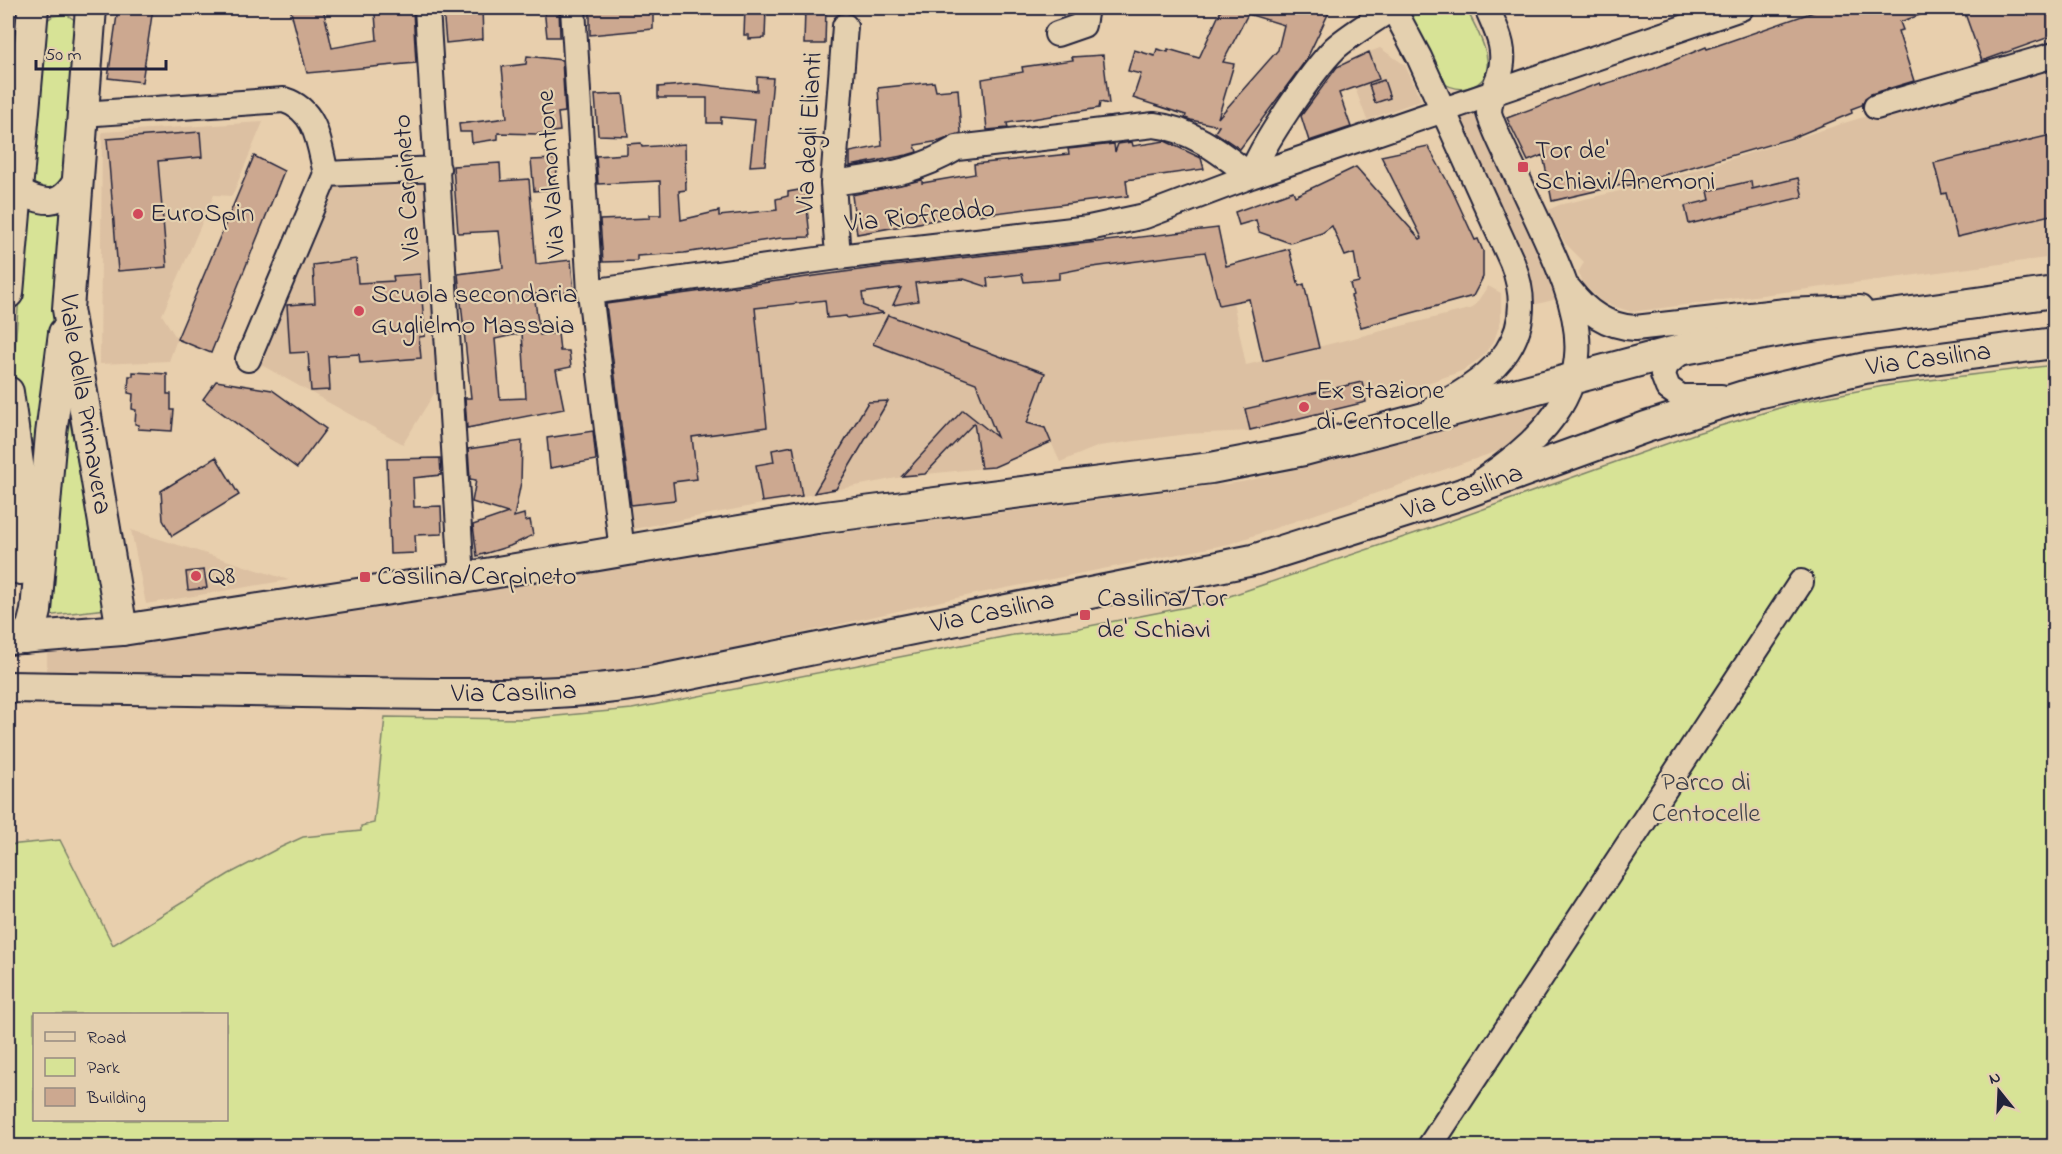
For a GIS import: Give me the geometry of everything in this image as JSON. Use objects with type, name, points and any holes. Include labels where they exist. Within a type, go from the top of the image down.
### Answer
[{"type":"main road","points":[[8,293],[15,189],[37,10]]},
{"type":"main road","name":"Viale della Primavera","points":[[84,13],[82,114],[68,309],[122,630]]},
{"type":"main road","name":"Via Casilina","points":[[16,639],[122,630],[462,578],[817,518],[1210,468],[1277,456],[1684,349],[1791,329],[2055,292]]},
{"type":"main road","points":[[16,639],[32,627],[36,611],[54,413],[68,309]]},
{"type":"main road","name":"Via Casilina","points":[[16,687],[482,694],[539,694],[612,688],[758,662],[1245,562],[1459,495],[1646,427],[1744,396],[1864,368],[2055,343]]},
{"type":"main road","points":[[8,392],[22,492],[16,687]]},
{"type":"street","name":"Via Carpineto","points":[[427,8],[462,578]]},
{"type":"street","name":"Via Valmontone","points":[[573,8],[590,292],[622,551]]},
{"type":"street","points":[[1057,34],[1083,26],[1086,8]]},
{"type":"street","points":[[833,183],[909,171],[930,164],[957,148],[1154,125],[1168,126],[1198,138],[1251,176],[1261,150],[1324,61],[1337,47],[1393,8],[1445,111],[1515,269],[1521,295],[1520,319],[1509,350],[1490,373],[1437,406],[1376,431]]},
{"type":"street","points":[[1459,495],[1509,462],[1537,438],[1553,417],[1572,379],[1578,351],[1577,323],[1564,279],[1491,119],[1489,103],[1501,69],[1503,52],[1487,8]]},
{"type":"street","name":"Via Riofreddo","points":[[590,292],[838,256],[1089,228],[1144,216],[1251,176],[1741,8]]},
{"type":"street","name":"Via degli Elianti","points":[[837,243],[833,183],[845,26]]},
{"type":"street","points":[[1876,107],[2055,55]]},
{"type":"street","points":[[82,114],[274,99],[290,102],[306,111],[312,120],[326,174],[248,359]]},
{"type":"street","points":[[326,174],[438,169]]},
{"type":"street","points":[[15,189],[37,200],[51,201],[68,193],[78,176]]},
{"type":"street","name":"Via Casilina","points":[[1564,279],[1574,295],[1592,313],[1610,324],[1629,328],[1650,328],[1809,309],[1856,308],[1910,312]]},
{"type":"street","points":[[1684,349],[1669,361],[1664,369],[1664,379],[1672,392],[1688,398],[1744,396]]},
{"type":"street","points":[[1430,1146],[1801,582]]},
{"type":"shaded area","points":[[1380,48],[1405,65],[1421,100],[1367,120],[1345,61]]},
{"type":"shaded area","points":[[2054,65],[2054,257],[1631,312],[1602,302],[1584,285],[1578,273],[1584,262],[1565,243],[1548,210],[1559,205],[1658,182],[1857,119]]},
{"type":"shaded area","points":[[1476,112],[1561,298],[1533,305],[1528,274],[1458,120]]},
{"type":"shaded area","points":[[263,122],[232,196],[214,195],[162,315],[177,339],[169,361],[100,364],[102,132]]},
{"type":"shaded area","name":"Scuola secondaria Guglielmo Massaia","points":[[431,180],[434,237],[427,245],[428,255],[437,261],[443,379],[403,444],[256,362],[332,186]]},
{"type":"shaded area","points":[[1218,228],[1246,365],[1473,308],[1488,286],[1501,293],[1501,320],[1494,341],[1482,357],[1462,371],[1405,391],[1250,431],[1186,434],[1099,446],[1060,462],[1051,442],[994,467],[907,476],[628,530],[600,302]]},
{"type":"shaded area","points":[[1556,394],[1531,431],[1498,451],[1229,544],[946,600],[683,660],[602,676],[520,680],[47,676],[47,649],[727,547],[1242,482],[1325,462]]},
{"type":"shaded area","points":[[131,530],[289,580],[146,604]]},
{"type":"green space","points":[[1405,8],[1466,8],[1485,50],[1486,72],[1481,81],[1471,87],[1459,89],[1440,81]]},
{"type":"green space","points":[[66,14],[76,21],[64,180],[58,190],[45,193],[31,184],[46,21],[53,16]]},
{"type":"green space","points":[[26,207],[61,208],[32,590],[13,372]]},
{"type":"green space","name":"Parco di Centocelle","points":[[2054,365],[2054,1146],[8,1146],[8,845],[60,840],[113,945],[229,874],[277,849],[303,837],[361,831],[361,826],[374,823],[385,717],[524,719],[632,709],[1013,635],[1074,629],[1212,602],[1419,532],[1697,433],[1799,402],[1889,385]]},
{"type":"green space","points":[[63,386],[106,609],[45,616]]},
{"type":"building","points":[[118,8],[153,8],[142,82],[108,78]]},
{"type":"building","points":[[290,8],[323,8],[332,48],[377,40],[375,14],[413,11],[416,63],[307,73]]},
{"type":"building","points":[[482,8],[483,39],[446,43],[443,9]]},
{"type":"building","points":[[544,8],[559,8],[560,37],[547,37]]},
{"type":"building","points":[[590,8],[653,8],[653,29],[590,35]]},
{"type":"building","points":[[745,8],[766,8],[765,38],[749,39],[749,35],[744,35]]},
{"type":"building","points":[[805,8],[826,8],[825,44],[804,44]]},
{"type":"building","points":[[1222,8],[1331,8],[1306,60],[1240,149],[1215,132],[1219,126],[1191,120],[1185,118],[1186,115],[1133,98],[1141,74],[1128,71],[1134,50],[1155,56],[1157,49],[1168,52],[1168,49],[1199,58]],"holes":[[[1248,14],[1284,25],[1278,50],[1218,118],[1234,64],[1223,62]]]},
{"type":"building","points":[[1825,8],[1934,8],[1934,10],[1900,22],[1903,30],[1898,31],[1914,81],[1871,94],[1865,98],[1862,105],[1851,109],[1852,113],[1792,138],[1626,186],[1626,184],[1552,201],[1543,155],[1528,161],[1507,118],[1600,83],[1601,85],[1653,69],[1706,47],[1707,49]]},
{"type":"building","points":[[1963,8],[2055,8],[2055,35],[1982,61]]},
{"type":"building","points":[[1369,52],[1379,79],[1339,93],[1351,127],[1309,141],[1301,116],[1337,67]]},
{"type":"building","points":[[1103,55],[1109,104],[1100,102],[1099,108],[1007,123],[1008,128],[987,130],[982,79],[1023,72],[1022,67],[1073,60],[1072,57]]},
{"type":"building","points":[[527,56],[562,60],[565,112],[558,113],[560,131],[537,134],[498,133],[498,139],[472,143],[471,132],[460,132],[459,124],[507,118],[502,67],[526,64]]},
{"type":"building","points":[[757,77],[773,78],[765,165],[750,166],[755,120],[721,117],[721,123],[707,123],[707,98],[658,98],[658,87],[696,84],[757,91]]},
{"type":"building","points":[[1384,80],[1390,98],[1375,103],[1369,85]]},
{"type":"building","points":[[934,82],[936,91],[958,89],[961,133],[940,141],[915,145],[917,152],[907,155],[850,166],[850,152],[882,146],[878,88]]},
{"type":"building","points":[[623,94],[628,136],[598,135],[595,95]]},
{"type":"building","name":"EuroSpin","points":[[200,132],[202,157],[158,161],[167,267],[118,271],[107,139]]},
{"type":"building","points":[[2055,134],[2055,214],[1957,237],[1946,193],[1942,194],[1934,163]]},
{"type":"building","points":[[1165,141],[1201,158],[1204,169],[1126,180],[1128,196],[980,215],[980,212],[857,234],[852,195],[922,180],[922,183],[975,174],[974,164],[1069,154],[1068,149],[1114,144],[1115,152],[1118,144],[1132,142],[1133,146]]},
{"type":"building","points":[[641,143],[642,147],[685,144],[686,190],[679,191],[681,220],[719,211],[719,216],[777,210],[776,199],[788,196],[788,192],[805,189],[810,237],[781,238],[684,253],[637,256],[637,261],[603,262],[600,220],[650,218],[650,215],[661,215],[660,181],[598,184],[596,156],[627,154],[627,144]]},
{"type":"building","points":[[1428,146],[1475,240],[1478,239],[1483,251],[1483,277],[1473,296],[1361,327],[1351,296],[1353,295],[1350,284],[1359,282],[1354,253],[1345,256],[1332,226],[1322,233],[1290,243],[1259,232],[1256,220],[1239,225],[1235,212],[1293,191],[1295,196],[1356,167],[1420,239],[1422,238],[1381,156]]},
{"type":"building","points":[[254,156],[284,171],[211,353],[177,339]]},
{"type":"building","points":[[556,159],[555,189],[534,191],[531,160]]},
{"type":"building","points":[[500,163],[501,181],[529,179],[536,264],[571,260],[574,292],[534,294],[540,335],[558,333],[560,351],[569,351],[571,367],[556,370],[564,409],[467,428],[465,398],[471,398],[458,274],[503,268],[499,231],[458,233],[453,166]],"holes":[[[522,333],[526,398],[500,399],[495,339]]]},
{"type":"building","points":[[1798,178],[1803,197],[1689,224],[1685,206],[1710,200],[1708,191],[1751,181],[1752,189]]},
{"type":"building","points":[[1218,228],[1226,266],[1289,249],[1299,286],[1304,284],[1319,348],[1263,361],[1249,299],[1219,305],[1205,252],[1085,268],[1059,273],[1059,279],[1024,282],[1022,274],[987,278],[988,287],[964,279],[915,283],[918,301],[893,305],[901,288],[862,293],[864,306],[884,313],[847,318],[846,316],[827,318],[825,300],[755,308],[767,427],[692,437],[697,479],[673,482],[675,500],[631,505],[606,304],[874,268]]},
{"type":"building","points":[[356,259],[358,283],[394,281],[393,276],[420,274],[425,336],[419,337],[421,358],[360,363],[359,354],[328,356],[330,390],[311,391],[308,352],[290,353],[287,305],[315,303],[313,265]]},
{"type":"building","points":[[888,315],[1045,373],[1027,423],[1045,428],[1051,442],[994,467],[981,468],[974,423],[925,474],[902,476],[963,410],[997,437],[976,383],[873,344]]},
{"type":"building","points":[[133,372],[167,374],[167,394],[171,394],[171,410],[174,410],[172,431],[138,429],[139,425],[135,424],[136,410],[132,409],[133,394],[128,393],[129,376],[133,376]]},
{"type":"building","points":[[216,381],[272,390],[326,429],[297,468],[203,399]]},
{"type":"building","points":[[1362,382],[1366,402],[1250,430],[1245,409]]},
{"type":"building","points":[[888,401],[836,489],[814,493],[868,402]]},
{"type":"building","points":[[593,431],[596,460],[550,468],[547,438]]},
{"type":"building","points":[[522,441],[521,482],[514,517],[524,514],[525,521],[530,520],[533,535],[510,546],[477,556],[473,525],[508,513],[472,502],[476,480],[470,479],[468,449]]},
{"type":"building","points":[[793,446],[802,496],[762,502],[756,465],[774,462],[772,450]]},
{"type":"building","points":[[216,457],[239,495],[172,536],[163,520],[161,491]]},
{"type":"building","points":[[440,458],[441,475],[413,478],[414,507],[441,506],[442,534],[415,535],[416,553],[390,554],[387,459]]},
{"type":"building","name":"Q8","points":[[204,570],[207,588],[188,590],[186,572]]},
{"type":"place","name":"Tor de' Schiavi/Anemoni","points":[[1523,167]]},
{"type":"place","name":"EuroSpin","points":[[138,214]]},
{"type":"place","name":"Scuola secondaria Guglielmo Massaia","points":[[359,311]]},
{"type":"place","name":"Ex stazione di Centocelle","points":[[1304,407]]},
{"type":"place","name":"Q8","points":[[196,576]]},
{"type":"place","name":"Casilina/Carpineto","points":[[365,577]]},
{"type":"place","name":"Casilina/Tor de' Schiavi","points":[[1085,615]]}]
